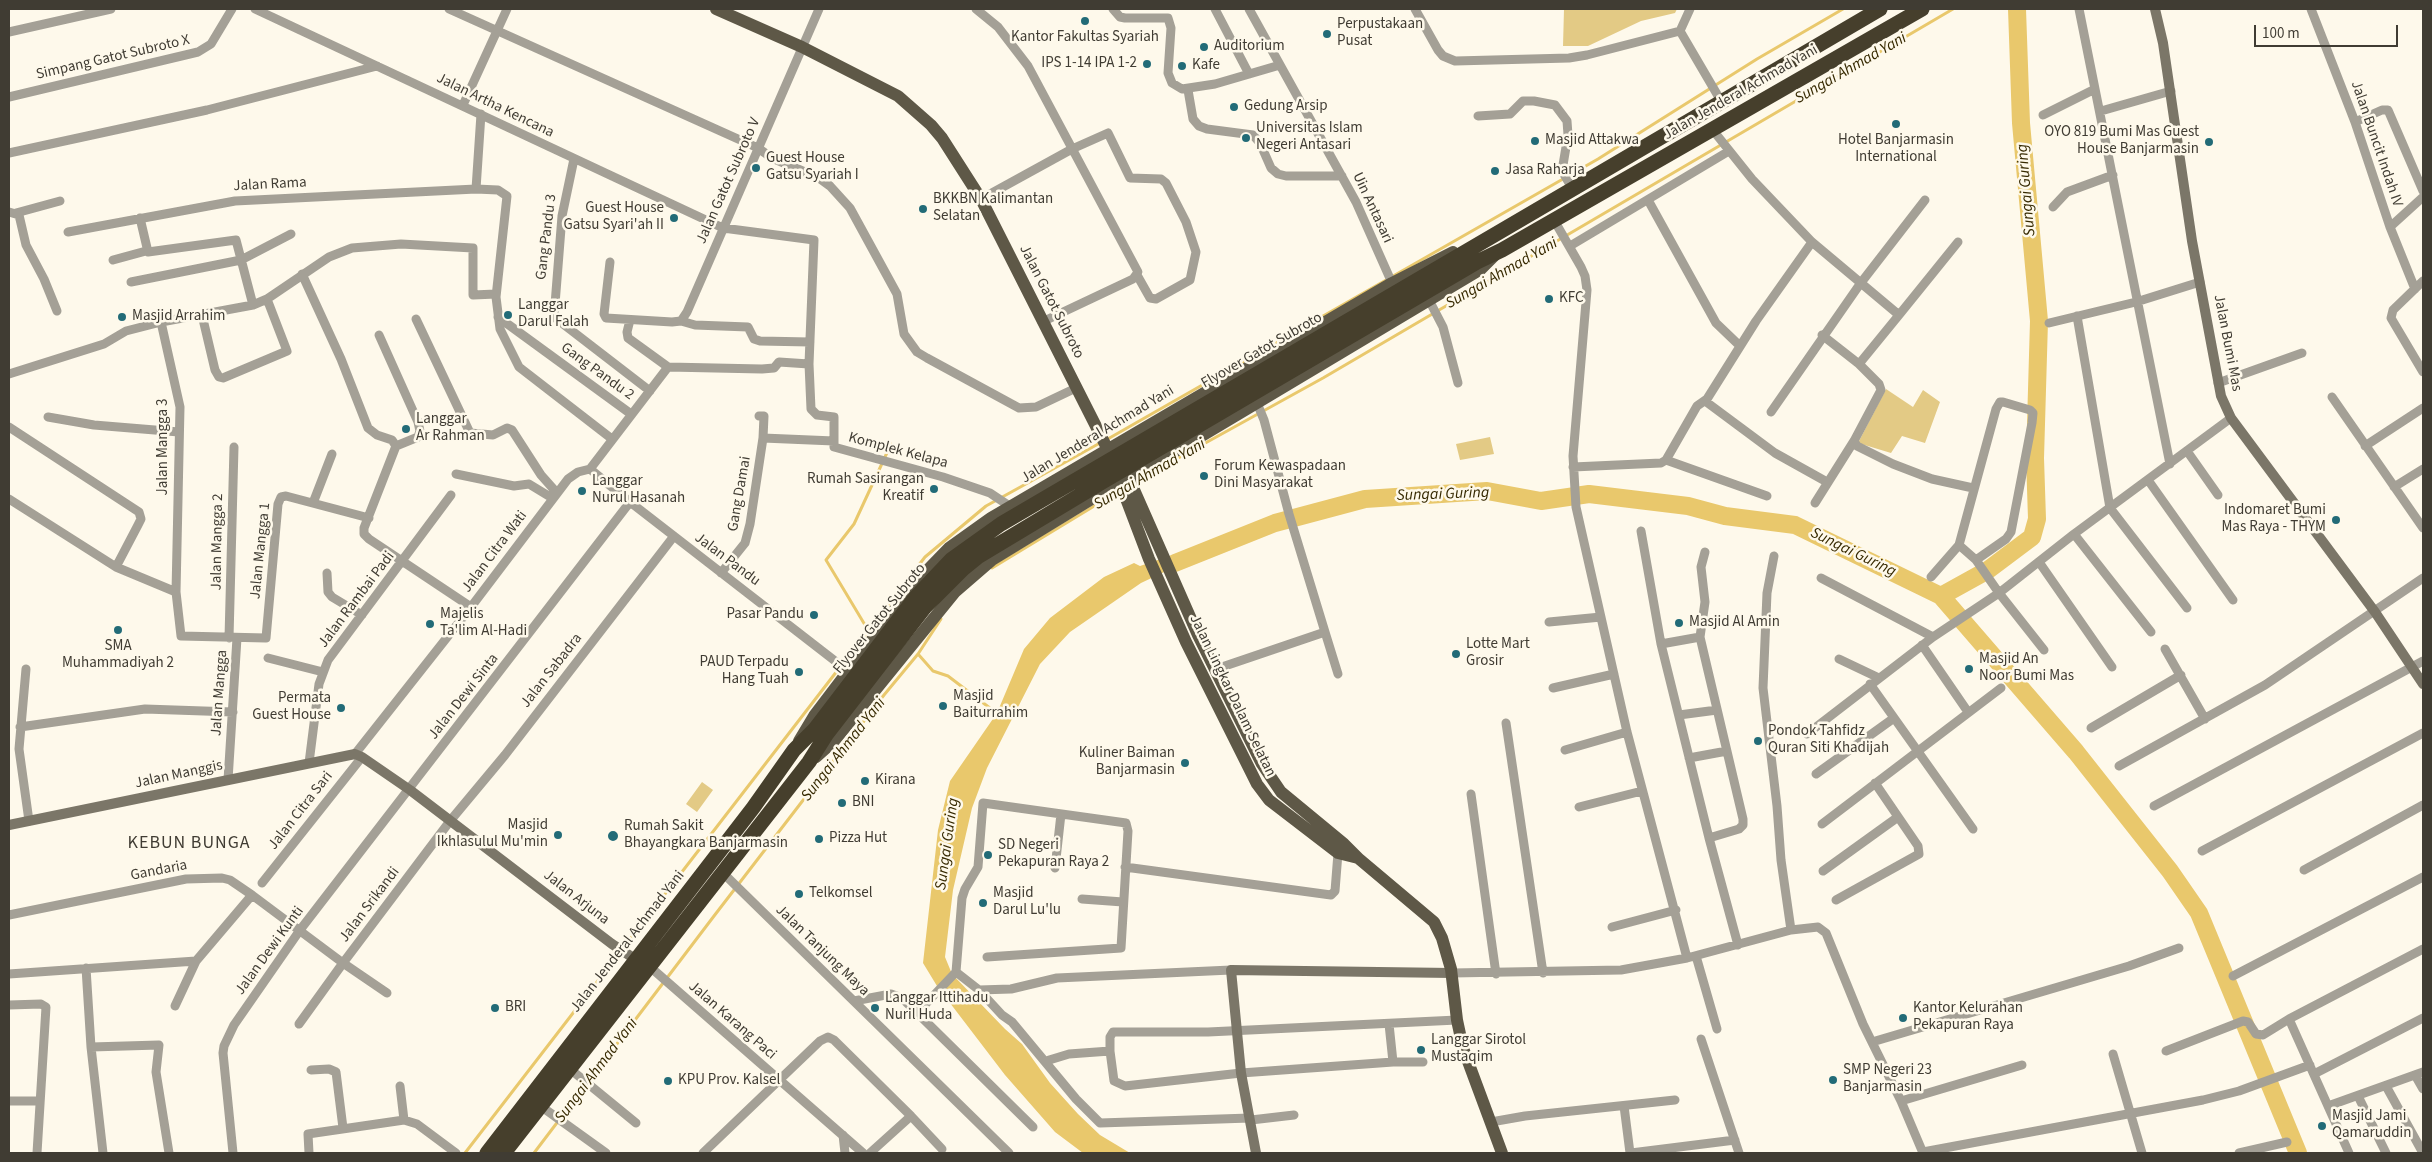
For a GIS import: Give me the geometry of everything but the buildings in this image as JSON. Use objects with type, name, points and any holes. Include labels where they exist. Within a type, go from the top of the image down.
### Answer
[{"type":"highway","name":"Jalan Jenderal Achmad Yani","points":[[1474,256],[1492,235],[1568,181],[1880,9]]},
{"type":"highway","name":"Jalan Jenderal Achmad Yani","points":[[1474,256],[1500,251],[1557,224],[1712,130],[1922,9]]},
{"type":"highway","name":"Flyover Gatot Subroto","points":[[821,732],[915,598],[952,559],[971,544],[1001,524],[1474,256]]},
{"type":"highway","name":"Jalan Jenderal Achmad Yani","points":[[504,1153],[542,1107],[575,1072],[653,970],[687,906],[742,822],[794,750],[821,732]]},
{"type":"highway","name":"Jalan Jenderal Achmad Yani","points":[[487,1153],[631,956],[687,906],[726,876],[755,832],[809,762],[821,732]]},
{"type":"highway","points":[[742,822],[755,832]]},
{"type":"main road","name":"Jalan Gatot Subroto","points":[[716,9],[802,47],[891,92],[918,112],[942,138],[980,199],[1126,488]]},
{"type":"main road","name":"Jalan Jenderal Achmad Yani","points":[[794,750],[844,667],[930,566],[1003,502],[1046,487],[1105,444],[1165,416],[1391,281],[1468,244],[1492,235]]},
{"type":"main road","name":"Jalan Jenderal Achmad Yani","points":[[809,762],[834,741],[955,592],[992,560],[1061,518],[1126,488],[1183,447],[1259,406],[1481,269],[1500,251]]},
{"type":"main road","points":[[1165,416],[1152,435],[1154,444],[1160,448],[1183,447]]},
{"type":"main road","points":[[1046,487],[1071,479],[1077,479],[1083,483],[1084,493],[1061,518]]},
{"type":"main road","points":[[1126,488],[1149,559],[1164,576]]},
{"type":"main road","name":"Jalan Lingkar Dalam Selatan","points":[[1126,488],[1162,554],[1164,576],[1186,642],[1257,784],[1269,800],[1341,848]]},
{"type":"main road","name":"Jalan Lingkar Dalam Selatan","points":[[1164,576],[1216,669],[1272,780],[1281,792],[1341,848]]},
{"type":"main road","points":[[1341,848],[1358,858],[1434,922],[1442,938],[1452,973],[1462,1048],[1502,1153]]},
{"type":"street","points":[[9,32],[111,9]]},
{"type":"street","name":"Simpang Gatot Subroto X","points":[[9,97],[198,52],[211,44],[232,9]]},
{"type":"street","name":"Jalan Artha Kencana","points":[[255,9],[723,228],[814,240],[810,342]]},
{"type":"street","points":[[449,9],[758,148],[772,158],[819,178],[844,201],[897,294],[904,334],[917,352],[1019,408],[1036,407],[1076,388]]},
{"type":"street","points":[[463,105],[508,9]]},
{"type":"street","name":"Jalan Gatot Subroto V","points":[[679,322],[723,228],[819,9]]},
{"type":"street","points":[[976,9],[998,27],[1021,55],[1072,149],[1137,267],[1137,276],[1153,300],[1190,280],[1196,252],[1186,222],[1164,181],[1130,178],[1108,133],[1072,149],[980,199]]},
{"type":"street","points":[[1113,9],[1120,17],[1125,18],[1159,16],[1168,18],[1171,28],[1169,78],[1178,88],[1188,90],[1280,65]]},
{"type":"street","points":[[1215,9],[1249,74]]},
{"type":"street","name":"Uin Antasari","points":[[1249,9],[1356,202],[1391,281]]},
{"type":"street","points":[[1415,9],[1438,50],[1443,56],[1456,61],[1569,58],[1680,31]]},
{"type":"street","points":[[1680,31],[1690,9]]},
{"type":"street","points":[[2079,9],[2101,111],[2136,302],[2170,464]]},
{"type":"street","name":"Jalan Bumi Mas","points":[[2155,9],[2172,91],[2192,241],[2220,396],[2231,418],[2374,612],[2423,684]]},
{"type":"street","name":"Jalan Buncit Indah IV","points":[[2311,9],[2355,122],[2390,226],[2421,284]]},
{"type":"street","points":[[1680,31],[1719,99]]},
{"type":"street","points":[[9,154],[207,110],[377,66]]},
{"type":"street","points":[[2043,115],[2095,89]]},
{"type":"street","points":[[1188,90],[1193,119],[1199,126],[1253,135],[1260,143],[1271,168],[1278,174],[1286,176],[1342,176]]},
{"type":"street","points":[[2101,111],[2172,91]]},
{"type":"street","points":[[1478,116],[1510,114],[1523,101],[1555,105],[1567,121],[1568,135],[1563,157],[1568,181]]},
{"type":"street","points":[[2355,122],[2382,110],[2388,110],[2423,191]]},
{"type":"street","points":[[476,189],[481,114]]},
{"type":"street","points":[[1712,130],[1752,179],[1812,242],[1860,284],[1899,314]]},
{"type":"street","points":[[1569,244],[1648,200],[1729,151]]},
{"type":"street","name":"Gang Pandu 3","points":[[574,159],[562,216],[554,317],[650,391]]},
{"type":"street","points":[[2053,207],[2067,192],[2113,175]]},
{"type":"street","name":"Jalan Rama","points":[[68,232],[234,200],[476,189],[498,190],[507,196],[496,294]]},
{"type":"street","points":[[2390,226],[2423,197]]},
{"type":"street","points":[[1648,200],[1716,323],[1740,346]]},
{"type":"street","points":[[1772,412],[1822,336],[1925,200]]},
{"type":"street","points":[[13,212],[60,201]]},
{"type":"street","points":[[13,212],[20,218],[26,245],[44,279],[57,311]]},
{"type":"street","points":[[140,218],[146,250]]},
{"type":"street","points":[[1557,224],[1585,276],[1587,290],[1578,380],[1573,467],[1576,507],[1642,790],[1676,910],[1717,1029]]},
{"type":"street","points":[[131,282],[242,260],[291,234]]},
{"type":"street","points":[[113,260],[146,250],[151,252],[234,240],[237,242],[253,305]]},
{"type":"street","points":[[1573,467],[1661,463],[1666,460],[1697,406],[1704,401],[1812,242]]},
{"type":"street","points":[[1859,364],[1958,242]]},
{"type":"street","points":[[9,374],[104,344],[126,331],[161,322],[253,305],[267,299],[329,257],[352,248],[401,244],[473,248],[473,295],[496,294],[500,329],[516,363],[612,438]]},
{"type":"street","points":[[610,262],[604,316],[609,319],[679,322],[694,326],[748,327],[754,339],[760,341],[810,342],[809,364],[779,362],[774,368],[762,369],[668,367],[653,358],[627,337],[630,320]]},
{"type":"street","points":[[302,274],[341,358],[368,428],[377,436],[392,440],[396,446]]},
{"type":"street","points":[[1042,322],[1137,276]]},
{"type":"street","points":[[2049,323],[2136,302],[2200,282]]},
{"type":"street","points":[[2421,284],[2393,310],[2391,320],[2423,372]]},
{"type":"street","points":[[202,315],[215,370],[219,377],[223,378],[287,351],[267,299]]},
{"type":"street","points":[[1429,300],[1443,326],[1458,382]]},
{"type":"street","points":[[2077,316],[2110,508],[2187,608]]},
{"type":"street","name":"Gang Pandu 2","points":[[498,317],[631,414]]},
{"type":"street","points":[[416,319],[470,433],[493,436],[507,428],[512,430],[554,495]]},
{"type":"street","name":"Jalan Mangga 3","points":[[161,322],[179,399],[176,592],[181,636],[233,638]]},
{"type":"street","points":[[379,335],[418,422],[420,431],[418,437],[396,446],[364,528],[366,536],[471,607]]},
{"type":"street","points":[[1816,503],[1827,482],[1854,441],[1881,390],[1879,384],[1859,364],[1822,336]]},
{"type":"street","points":[[2218,383],[2302,352]]},
{"type":"street","name":"Komplek Kelapa","points":[[809,364],[811,409],[817,415],[834,417],[834,441],[837,448],[943,477],[1003,502]]},
{"type":"street","points":[[590,469],[668,367]]},
{"type":"street","points":[[2332,397],[2394,487],[2419,514],[2423,528]]},
{"type":"street","points":[[1704,401],[1775,453],[1827,482]]},
{"type":"street","points":[[1931,577],[1959,545],[1998,404],[2003,402],[2030,410],[2033,413],[2032,423],[2011,532],[2006,539],[1976,560]]},
{"type":"street","points":[[1259,406],[1288,514],[1338,674]]},
{"type":"street","points":[[2364,446],[2423,408]]},
{"type":"street","name":"Gang Damai","points":[[721,573],[747,538],[763,438],[764,416],[759,416]]},
{"type":"street","points":[[48,417],[94,425],[179,432]]},
{"type":"street","points":[[1807,734],[1922,645],[1999,593],[2074,534],[2231,418]]},
{"type":"street","points":[[9,427],[139,512],[140,519],[138,524],[116,567]]},
{"type":"street","points":[[763,438],[834,441]]},
{"type":"street","points":[[1854,441],[1858,446],[1893,464],[1932,479],[1974,488]]},
{"type":"street","name":"Jalan Mangga 2","points":[[233,638],[234,447]]},
{"type":"street","points":[[2187,451],[2218,495]]},
{"type":"street","points":[[312,503],[332,454]]},
{"type":"street","points":[[1666,460],[1766,496]]},
{"type":"street","name":"Jalan Citra Wati","points":[[358,755],[554,495],[573,475],[590,469]]},
{"type":"street","name":"Jalan Pandu","points":[[590,469],[844,667]]},
{"type":"street","points":[[2394,487],[2423,469]]},
{"type":"street","points":[[456,474],[514,486],[529,484],[554,495]]},
{"type":"street","points":[[2148,480],[2234,600]]},
{"type":"street","name":"Jalan Mangga 1","points":[[233,638],[266,638],[279,499],[286,496],[368,518]]},
{"type":"street","name":"Jalan Rambai Padi","points":[[309,763],[318,692],[328,660],[451,496]]},
{"type":"street","points":[[9,498],[116,567],[176,592]]},
{"type":"street","name":"Jalan Dewi Sinta","points":[[410,790],[630,502]]},
{"type":"street","points":[[1641,531],[1662,644],[1709,838],[1738,945]]},
{"type":"street","points":[[2074,534],[2151,632]]},
{"type":"street","name":"Jalan Sabadra","points":[[450,821],[504,755],[674,536]]},
{"type":"street","points":[[1959,545],[1976,560],[1999,593],[2044,650]]},
{"type":"street","points":[[1705,552],[1701,567],[1705,602],[1700,637],[1743,825],[1739,829],[1709,838]]},
{"type":"street","points":[[1774,556],[1767,593],[1763,688],[1777,806],[1780,860],[1791,930]]},
{"type":"street","points":[[2039,562],[2112,667]]},
{"type":"street","points":[[326,573],[328,592],[332,598],[362,615]]},
{"type":"street","points":[[1821,578],[1933,637]]},
{"type":"street","points":[[2119,766],[2265,685],[2423,578]]},
{"type":"street","points":[[1549,622],[1601,617]]},
{"type":"street","points":[[1216,669],[1325,632]]},
{"type":"street","points":[[1662,644],[1700,637]]},
{"type":"street","name":"Jalan Mangga","points":[[228,780],[233,712],[233,638]]},
{"type":"street","points":[[1922,645],[1968,712]]},
{"type":"street","points":[[2165,650],[2205,719]]},
{"type":"street","points":[[268,658],[323,672]]},
{"type":"street","points":[[1839,659],[1879,678]]},
{"type":"street","points":[[2154,806],[2423,661]]},
{"type":"street","points":[[26,668],[20,727],[20,770],[29,821]]},
{"type":"street","points":[[1552,688],[1614,674]]},
{"type":"street","points":[[2091,728],[2181,675]]},
{"type":"street","points":[[1870,684],[1973,829]]},
{"type":"street","points":[[1822,824],[2000,688]]},
{"type":"street","points":[[20,727],[145,708],[233,712]]},
{"type":"street","points":[[1679,715],[1717,710]]},
{"type":"street","points":[[1816,774],[1894,718]]},
{"type":"street","points":[[1506,723],[1544,973]]},
{"type":"street","points":[[1565,750],[1627,732]]},
{"type":"street","points":[[2202,851],[2423,733]]},
{"type":"street","points":[[1689,758],[1727,751]]},
{"type":"street","name":"Jalan Arjuna","points":[[358,755],[410,790],[612,944],[631,956]]},
{"type":"street","name":"Jalan Manggis","points":[[9,825],[309,763],[358,755]]},
{"type":"street","name":"Jalan Citra Sari","points":[[262,883],[358,755]]},
{"type":"street","points":[[1836,900],[1919,854],[1918,846],[1875,782]]},
{"type":"street","name":"Jalan Dewi Kunti","points":[[233,1153],[223,1065],[224,1046],[234,1024],[300,930],[410,790]]},
{"type":"street","points":[[1579,807],[1642,790]]},
{"type":"street","points":[[1471,794],[1496,974]]},
{"type":"street","points":[[917,1013],[954,974],[963,893],[978,867],[982,805],[991,803],[1126,823],[1128,831],[1121,946],[1119,949],[988,957]]},
{"type":"street","points":[[2304,870],[2423,805]]},
{"type":"street","points":[[1055,868],[1061,814]]},
{"type":"street","points":[[1823,872],[1898,817]]},
{"type":"street","name":"Jalan Srikandi","points":[[300,930],[343,963],[450,821]]},
{"type":"street","points":[[1125,867],[1331,895],[1336,891],[1341,848]]},
{"type":"street","name":"Jalan Tanjung Maya","points":[[726,876],[1008,1153]]},
{"type":"street","name":"Gandaria","points":[[9,915],[186,879],[207,877],[230,880],[300,930]]},
{"type":"street","points":[[2233,976],[2423,877]]},
{"type":"street","points":[[175,1006],[196,961],[252,894]]},
{"type":"street","points":[[1082,899],[1123,902]]},
{"type":"street","points":[[1612,927],[1676,910]]},
{"type":"street","points":[[979,990],[1011,989],[1057,978],[1231,970],[1496,974],[1621,970],[1692,957],[1791,930],[1818,927],[1826,934],[1872,1042],[1923,1153],[1943,1151],[2239,1091],[2310,1065]]},
{"type":"street","points":[[1872,1042],[2092,978],[2179,948]]},
{"type":"street","points":[[2166,1051],[2243,1020],[2248,1022],[2256,1034],[2260,1036],[2423,949]]},
{"type":"street","points":[[9,974],[196,961]]},
{"type":"street","points":[[300,1024],[343,963],[387,993]]},
{"type":"street","points":[[86,968],[91,1047],[103,1153]]},
{"type":"street","name":"Jalan Karang Paci","points":[[653,970],[779,1082],[863,1153]]},
{"type":"street","points":[[1231,970],[1241,1073],[1256,1153]]},
{"type":"street","points":[[954,974],[979,990],[1020,1031],[1076,1099],[1100,1123],[1251,1119],[1294,1115]]},
{"type":"street","points":[[854,1001],[895,995],[902,998],[1033,1127]]},
{"type":"street","points":[[9,1005],[41,1004],[46,1007],[37,1153]]},
{"type":"street","points":[[2314,1074],[2423,1018]]},
{"type":"street","points":[[2289,1019],[2349,1153]]},
{"type":"street","points":[[1424,1062],[1393,1062],[1241,1073],[1121,1086],[1114,1082],[1110,1037],[1113,1032],[1179,1033],[1457,1020]]},
{"type":"street","points":[[1389,1024],[1393,1062]]},
{"type":"street","points":[[703,1153],[820,1041],[830,1037],[942,1149]]},
{"type":"street","points":[[1701,1039],[1739,1153]]},
{"type":"street","points":[[91,1047],[159,1045],[156,1072],[168,1153]]},
{"type":"street","points":[[1046,1061],[1069,1054],[1110,1051]]},
{"type":"street","points":[[2113,1054],[2142,1153]]},
{"type":"street","points":[[1901,1102],[2022,1065]]},
{"type":"street","points":[[312,1070],[328,1069],[336,1072],[343,1128]]},
{"type":"street","points":[[575,1072],[636,1123]]},
{"type":"street","points":[[2328,1106],[2419,1073],[2423,1089]]},
{"type":"street","points":[[400,1086],[404,1120]]},
{"type":"street","points":[[2386,1086],[2420,1151]]},
{"type":"street","points":[[2358,1096],[2386,1153]]},
{"type":"street","points":[[9,1101],[40,1100]]},
{"type":"street","points":[[1491,1122],[1674,1100]]},
{"type":"street","points":[[1624,1106],[1630,1153],[1735,1140]]},
{"type":"street","points":[[542,1107],[606,1153]]},
{"type":"street","points":[[870,1153],[911,1116]]},
{"type":"street","points":[[309,1153],[308,1134],[404,1120],[417,1124],[456,1153]]},
{"type":"street","points":[[843,1135],[845,1153]]},
{"type":"street","points":[[2239,1153],[2287,1142]]},
{"type":"shaded area","points":[[1564,9],[1677,9],[1675,13],[1641,21],[1588,46],[1563,46]]},
{"type":"shaded area","points":[[1886,389],[1913,407],[1923,390],[1940,402],[1925,443],[1902,436],[1891,453],[1858,443]]},
{"type":"shaded area","points":[[1490,437],[1494,454],[1460,460],[1456,444]]},
{"type":"shaded area","points":[[702,782],[713,790],[697,812],[686,804]]},
{"type":"water","points":[[1193,548],[1198,556],[1141,583],[1070,632],[1040,664],[987,768],[972,808],[953,890],[945,957],[952,974],[1022,1044],[1050,1083],[1078,1114],[1100,1135],[1130,1153],[1083,1153],[1055,1132],[1005,1075],[937,986],[923,963],[938,830],[950,781],[997,713],[1024,649],[1050,618],[1104,577],[1134,563],[1140,566]]},
{"type":"waterway","name":"Sungai Ahmad Yani","points":[[1106,440],[1598,159],[1757,59],[1843,9]]},
{"type":"waterway","name":"Sungai Ahmad Yani","points":[[1133,483],[1323,378],[1953,9]]},
{"type":"waterway","name":"Sungai Guring","points":[[1941,596],[1988,570],[2032,537],[2037,519],[2035,458],[2039,321],[2021,123],[2017,9]]},
{"type":"waterway","name":"Sungai Ahmad Yani","points":[[465,1153],[925,557],[986,506],[1100,443]]},
{"type":"waterway","points":[[868,630],[826,560],[854,524],[891,444]]},
{"type":"waterway","name":"Sungai Ahmad Yani","points":[[992,568],[1119,491]]},
{"type":"waterway","name":"Sungai Guring","points":[[1175,563],[1275,523],[1365,499],[1487,491],[1541,501],[1589,494],[1688,506],[1725,516],[1795,525],[1941,596],[2076,752],[2170,871],[2199,913],[2298,1153]]},
{"type":"waterway","name":"Sungai Ahmad Yani","points":[[534,1153],[884,695],[918,654],[941,619]]},
{"type":"waterway","points":[[918,654],[933,671],[948,676],[999,715]]},
{"type":"place","name":"Kantor Fakultas Syariah","points":[[1085,21]]},
{"type":"place","name":"Perpustakaan Pusat","points":[[1327,34]]},
{"type":"place","name":"Auditorium","points":[[1204,47]]},
{"type":"place","name":"IPS 1-14 IPA 1-2","points":[[1147,64]]},
{"type":"place","name":"Kafe","points":[[1182,66]]},
{"type":"place","name":"Gedung Arsip","points":[[1234,107]]},
{"type":"place","name":"Hotel Banjarmasin International","points":[[1896,124]]},
{"type":"place","name":"Universitas Islam Negeri Antasari","points":[[1246,138]]},
{"type":"place","name":"Masjid Attakwa","points":[[1535,141]]},
{"type":"place","name":"OYO 819 Bumi Mas Guest House Banjarmasin","points":[[2209,142]]},
{"type":"place","name":"Guest House Gatsu Syariah I","points":[[756,168]]},
{"type":"place","name":"Jasa Raharja","points":[[1495,171]]},
{"type":"place","name":"BKKBN Kalimantan Selatan","points":[[923,209]]},
{"type":"place","name":"Guest House Gatsu Syari'ah II","points":[[674,218]]},
{"type":"place","name":"KFC","points":[[1549,299]]},
{"type":"place","name":"Langgar Darul Falah","points":[[508,315]]},
{"type":"place","name":"Masjid Arrahim","points":[[122,317]]},
{"type":"place","name":"Langgar Ar Rahman","points":[[406,429]]},
{"type":"place","name":"Forum Kewaspadaan Dini Masyarakat","points":[[1204,476]]},
{"type":"place","name":"Rumah Sasirangan Kreatif","points":[[934,489]]},
{"type":"place","name":"Langgar Nurul Hasanah","points":[[582,491]]},
{"type":"place","name":"Indomaret Bumi Mas Raya - THYM","points":[[2336,520]]},
{"type":"place","name":"Pasar Pandu","points":[[814,615]]},
{"type":"place","name":"Masjid Al Amin","points":[[1679,623]]},
{"type":"place","name":"Majelis Ta'lim Al-Hadi","points":[[430,624]]},
{"type":"place","name":"SMA Muhammadiyah 2","points":[[118,630]]},
{"type":"place","name":"Lotte Mart Grosir","points":[[1456,654]]},
{"type":"place","name":"Masjid An Noor Bumi Mas","points":[[1969,669]]},
{"type":"place","name":"PAUD Terpadu Hang Tuah","points":[[799,672]]},
{"type":"place","name":"Masjid Baiturrahim","points":[[943,706]]},
{"type":"place","name":"Permata Guest House","points":[[341,708]]},
{"type":"place","name":"Pondok Tahfidz Quran Siti Khadijah","points":[[1758,741]]},
{"type":"place","name":"Kuliner Baiman Banjarmasin","points":[[1185,763]]},
{"type":"place","name":"Kirana","points":[[865,781]]},
{"type":"place","name":"BNI","points":[[842,803]]},
{"type":"place","name":"Masjid Ikhlasulul Mu'min","points":[[558,835]]},
{"type":"place","name":"Rumah Sakit Bhayangkara Banjarmasin","points":[[613,836]]},
{"type":"place","name":"Pizza Hut","points":[[819,839]]},
{"type":"place","name":"SD Negeri Pekapuran Raya 2","points":[[988,855]]},
{"type":"place","name":"Telkomsel","points":[[799,894]]},
{"type":"place","name":"Masjid Darul Lu'lu","points":[[983,903]]},
{"type":"place","name":"BRI","points":[[495,1008]]},
{"type":"place","name":"Langgar Ittihadu Nuril Huda","points":[[875,1008]]},
{"type":"place","name":"Kantor Kelurahan Pekapuran Raya","points":[[1903,1018]]},
{"type":"place","name":"Langgar Sirotol Mustaqim","points":[[1421,1050]]},
{"type":"place","name":"SMP Negeri 23 Banjarmasin","points":[[1833,1080]]},
{"type":"place","name":"KPU Prov. Kalsel","points":[[668,1081]]},
{"type":"place","name":"Masjid Jami Qamaruddin","points":[[2322,1126]]},
{"type":"district","name":"KEBUN BUNGA","points":[[189,844]]}]
